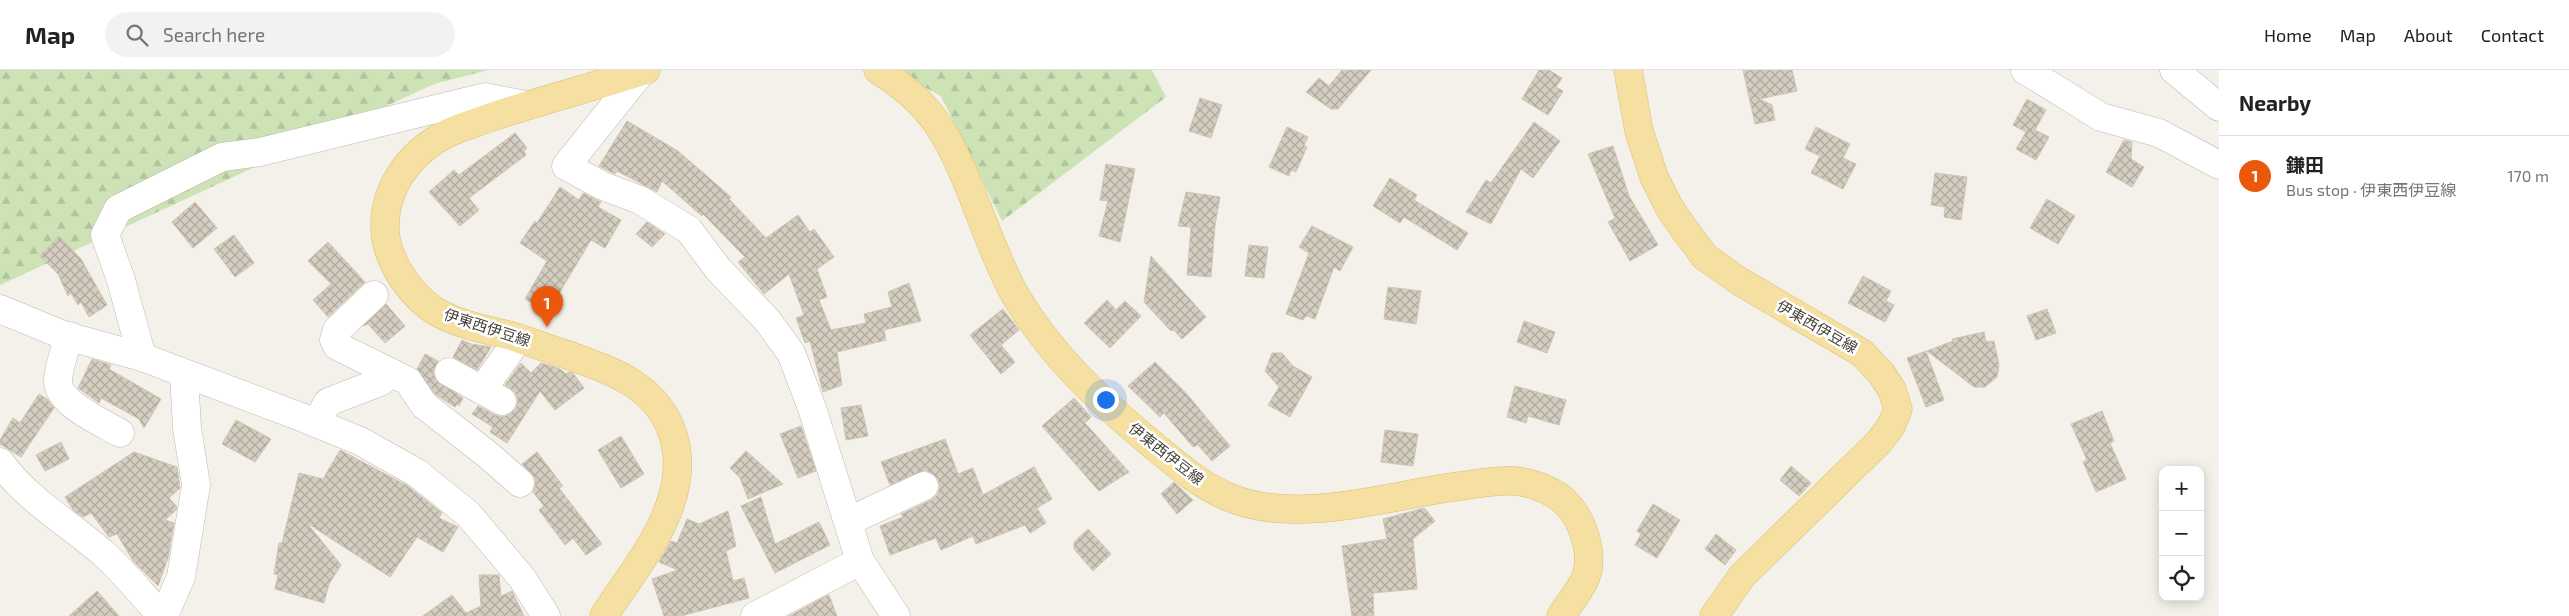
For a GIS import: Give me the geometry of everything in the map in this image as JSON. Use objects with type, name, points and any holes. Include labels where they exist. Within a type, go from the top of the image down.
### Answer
[{"type":"main road","name":"伊東西伊豆線","points":[[878,70],[895,81],[922,106],[941,130],[1014,292],[1043,337],[1068,366],[1120,418],[1175,464],[1196,480],[1226,496],[1268,509],[1330,506],[1436,488],[1486,483],[1516,481],[1541,488],[1562,500],[1575,516],[1585,534],[1588,556],[1585,580],[1561,616]]},
{"type":"main road","name":"伊東西伊豆線","points":[[1628,70],[1640,131],[1654,177],[1669,207],[1705,257],[1738,281],[1862,353],[1888,384],[1898,408],[1891,426],[1879,442],[1742,576],[1714,616]]},
{"type":"main road","name":"伊東西伊豆線","points":[[604,616],[653,540],[669,507],[677,476],[677,456],[672,434],[655,404],[632,381],[618,373],[519,338],[450,319],[433,310],[403,279],[391,258],[386,244],[386,203],[397,179],[418,153],[436,139],[457,129],[525,105],[644,71]]},
{"type":"street","points":[[2024,70],[2101,117],[2159,133],[2219,165]]},
{"type":"street","points":[[2174,70],[2219,107]]},
{"type":"street","points":[[644,71],[566,166],[603,186],[640,200],[689,230],[718,269],[767,320],[791,353],[849,521],[860,561],[896,616]]},
{"type":"street","points":[[142,357],[121,280],[105,235],[118,209],[222,157],[260,152],[485,97],[525,105]]},
{"type":"street","points":[[374,296],[337,330],[334,340],[337,346],[408,381],[424,404],[520,483]]},
{"type":"street","points":[[0,309],[6,309],[69,336],[142,357],[316,423],[360,441],[418,473],[468,514],[522,578],[546,616]]},
{"type":"street","points":[[69,336],[58,384],[62,393],[72,404],[120,433]]},
{"type":"street","points":[[449,372],[492,395],[519,338]]},
{"type":"street","points":[[316,423],[328,402],[380,382],[392,373]]},
{"type":"street","points":[[0,462],[8,473],[62,522],[104,554],[163,616],[181,576],[196,485],[187,428],[184,374]]},
{"type":"street","points":[[849,521],[924,486]]},
{"type":"street","points":[[755,616],[860,561]]},
{"type":"green space","points":[[0,70],[489,70],[434,84],[0,285]]},
{"type":"green space","points":[[892,70],[1152,70],[1166,97],[1002,221],[941,96]]},
{"type":"building","points":[[1342,70],[1371,70],[1338,109],[1331,109],[1306,92],[1319,78],[1329,86]]},
{"type":"building","points":[[1539,70],[1549,70],[1562,78],[1556,87],[1563,91],[1548,115],[1522,99]]},
{"type":"building","points":[[1743,70],[1792,70],[1797,91],[1759,99],[1772,105],[1775,120],[1755,124]]},
{"type":"building","points":[[1200,98],[1222,105],[1211,138],[1189,131]]},
{"type":"building","points":[[2027,99],[2046,110],[2035,130],[2049,137],[2036,160],[2016,149],[2026,132],[2013,125]]},
{"type":"building","points":[[627,121],[678,151],[731,197],[729,199],[766,238],[798,215],[810,232],[814,229],[834,257],[817,269],[827,297],[819,300],[831,330],[866,323],[864,314],[892,307],[888,292],[909,283],[921,321],[884,330],[886,340],[837,352],[842,385],[823,392],[810,341],[805,343],[796,318],[804,315],[789,274],[764,294],[738,262],[745,257],[703,214],[702,216],[662,181],[657,192],[617,171],[615,174],[599,166]]},
{"type":"building","points":[[1534,122],[1560,141],[1533,178],[1521,169],[1491,224],[1466,212],[1486,180],[1491,183]]},
{"type":"building","points":[[1287,127],[1308,137],[1304,146],[1307,147],[1296,172],[1291,170],[1289,176],[1269,167]]},
{"type":"building","points":[[1816,127],[1850,144],[1843,158],[1856,164],[1843,189],[1811,173],[1820,156],[1805,149]]},
{"type":"building","points":[[515,133],[527,148],[524,151],[526,155],[469,198],[479,210],[460,226],[429,192],[454,170],[459,175]]},
{"type":"building","points":[[2124,140],[2132,142],[2131,159],[2144,167],[2132,187],[2106,172]]},
{"type":"building","points":[[1613,146],[1629,196],[1658,245],[1630,261],[1608,222],[1615,218],[1588,154]]},
{"type":"building","points":[[1106,164],[1135,169],[1120,242],[1099,236],[1108,201],[1100,200]]},
{"type":"building","points":[[1935,173],[1967,177],[1961,220],[1944,217],[1945,207],[1931,205]]},
{"type":"building","points":[[1390,178],[1417,195],[1414,200],[1468,233],[1457,250],[1404,217],[1400,223],[1373,206]]},
{"type":"building","points":[[560,187],[579,200],[583,193],[601,202],[598,207],[621,220],[605,248],[591,240],[548,312],[525,299],[547,261],[520,243],[535,221],[537,223]]},
{"type":"building","points":[[1186,192],[1220,197],[1215,225],[1211,277],[1187,275],[1191,227],[1178,226]]},
{"type":"building","points":[[2047,199],[2075,216],[2058,244],[2030,228]]},
{"type":"building","points":[[195,202],[217,228],[193,248],[172,222]]},
{"type":"building","points":[[647,222],[665,234],[652,247],[636,234]]},
{"type":"building","points":[[1312,226],[1353,247],[1340,271],[1334,267],[1315,319],[1306,316],[1303,320],[1286,314],[1309,253],[1299,247]]},
{"type":"building","points":[[234,235],[254,263],[235,277],[214,249]]},
{"type":"building","points":[[59,236],[81,259],[107,305],[89,317],[81,302],[78,305],[71,293],[68,296],[58,274],[40,256]]},
{"type":"building","points":[[328,242],[365,282],[328,317],[313,300],[331,284],[308,261]]},
{"type":"building","points":[[1249,245],[1268,247],[1264,278],[1245,276]]},
{"type":"building","points":[[1151,256],[1206,317],[1182,339],[1174,330],[1171,331],[1144,302]]},
{"type":"building","points":[[1863,276],[1891,291],[1886,301],[1894,305],[1885,322],[1848,303]]},
{"type":"building","points":[[1388,287],[1421,291],[1416,324],[1384,319]]},
{"type":"building","points":[[1107,300],[1116,310],[1125,301],[1141,316],[1110,348],[1084,323]]},
{"type":"building","points":[[386,304],[405,326],[385,343],[368,324],[363,326]]},
{"type":"building","points":[[1003,309],[1019,330],[1001,345],[1015,362],[1001,374],[970,335]]},
{"type":"building","points":[[2047,309],[2056,333],[2036,340],[2027,316]]},
{"type":"building","points":[[1524,321],[1555,332],[1547,353],[1517,342]]},
{"type":"building","points":[[1984,332],[1986,342],[1994,341],[1999,365],[1997,377],[1985,387],[1974,387],[1927,351],[1953,341],[1952,339]]},
{"type":"building","points":[[462,340],[471,344],[491,347],[477,370],[453,357]]},
{"type":"building","points":[[1926,351],[1944,400],[1926,407],[1907,358]]},
{"type":"building","points":[[1272,353],[1282,353],[1293,366],[1312,377],[1290,417],[1268,405],[1279,387],[1265,371]]},
{"type":"building","points":[[425,354],[438,361],[433,372],[436,380],[463,398],[459,406],[457,404],[455,407],[435,394],[417,369]]},
{"type":"building","points":[[92,359],[111,365],[109,369],[161,399],[144,428],[139,419],[101,398],[99,403],[78,388]]},
{"type":"building","points":[[1155,362],[1186,393],[1230,446],[1212,461],[1198,445],[1193,447],[1164,413],[1160,417],[1128,386]]},
{"type":"building","points":[[521,363],[531,373],[541,363],[560,369],[566,374],[569,372],[573,373],[584,388],[555,410],[540,391],[507,443],[490,432],[493,427],[472,414],[478,406],[503,417],[510,414],[516,408],[518,400],[515,392],[505,385]]},
{"type":"building","points":[[1515,386],[1566,400],[1559,425],[1528,416],[1526,423],[1507,417]]},
{"type":"building","points":[[39,394],[47,399],[54,408],[21,457],[0,444],[0,440],[13,418],[20,423]]},
{"type":"building","points":[[1074,398],[1091,417],[1085,423],[1129,472],[1099,491],[1042,426]]},
{"type":"building","points":[[861,405],[868,436],[846,440],[841,408]]},
{"type":"building","points":[[2102,411],[2114,441],[2110,443],[2126,479],[2096,492],[2083,462],[2087,460],[2071,424]]},
{"type":"building","points":[[236,420],[271,439],[255,462],[222,444]]},
{"type":"building","points":[[801,426],[816,471],[798,478],[780,434]]},
{"type":"building","points":[[1385,430],[1418,434],[1413,466],[1381,462]]},
{"type":"building","points":[[621,436],[644,474],[621,488],[598,450]]},
{"type":"building","points":[[945,439],[958,474],[973,468],[983,495],[1034,467],[1052,499],[1037,508],[1046,523],[1030,533],[1025,525],[976,544],[973,536],[941,550],[936,538],[890,555],[880,526],[903,517],[901,514],[931,500],[937,495],[940,487],[938,479],[925,470],[890,485],[881,462]]},
{"type":"building","points":[[61,442],[69,459],[45,471],[36,455]]},
{"type":"building","points":[[340,450],[408,486],[442,513],[439,518],[458,527],[443,552],[417,537],[390,577],[307,523],[341,565],[329,584],[324,603],[275,589],[278,575],[274,574],[279,543],[282,543],[299,473],[323,479]]},
{"type":"building","points":[[746,451],[783,484],[748,499],[740,478],[730,468]]},
{"type":"building","points":[[134,452],[177,467],[180,488],[169,498],[177,507],[165,520],[174,523],[168,558],[158,586],[133,561],[117,534],[109,537],[91,513],[83,517],[73,510],[65,497]]},
{"type":"building","points":[[537,452],[563,486],[559,488],[602,544],[586,555],[573,538],[565,545],[539,510],[544,506],[533,492],[535,478],[522,464]]},
{"type":"building","points":[[1791,466],[1811,483],[1799,496],[1780,480]]},
{"type":"building","points":[[1174,482],[1193,500],[1177,514],[1161,494]]},
{"type":"building","points":[[761,497],[775,544],[819,522],[830,545],[775,573],[741,506]]},
{"type":"building","points":[[1653,504],[1680,520],[1657,558],[1635,545],[1641,534],[1637,531]]},
{"type":"building","points":[[1424,508],[1435,521],[1413,539],[1417,589],[1373,593],[1374,616],[1352,616],[1342,546],[1387,539],[1383,519]]},
{"type":"building","points":[[728,511],[736,546],[726,551],[733,581],[744,578],[749,598],[681,616],[664,616],[652,579],[678,570],[659,562],[671,541],[677,543],[687,519],[699,524]]},
{"type":"building","points":[[1088,529],[1111,554],[1093,571],[1074,549],[1074,542]]},
{"type":"building","points":[[1716,534],[1736,550],[1725,565],[1705,549]]},
{"type":"building","points":[[479,575],[499,575],[501,596],[512,591],[524,616],[423,616],[452,595],[466,613],[481,606]]},
{"type":"building","points":[[97,591],[119,616],[69,616]]},
{"type":"building","points":[[828,595],[837,616],[789,616]]},
{"type":"place","name":"鎌田","points":[[547,327]]}]
